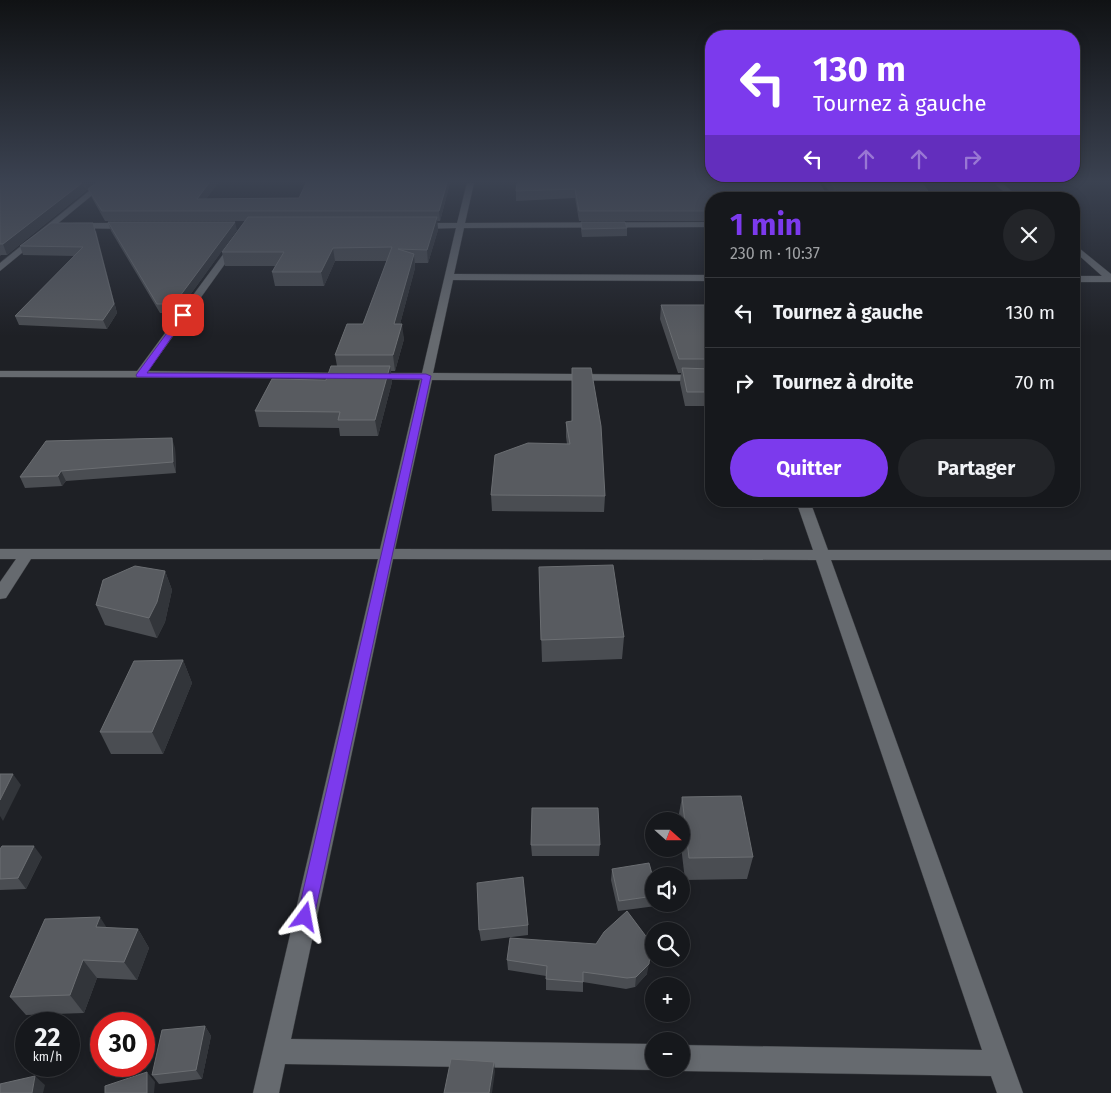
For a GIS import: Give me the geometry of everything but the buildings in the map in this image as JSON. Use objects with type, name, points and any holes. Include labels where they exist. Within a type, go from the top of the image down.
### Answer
[{"type":"street","points":[[0,268],[41,234]]},
{"type":"street","points":[[140,375],[241,234]]},
{"type":"street","points":[[266,1093],[458,234]]},
{"type":"street","points":[[1080,252],[1111,279]]},
{"type":"street","points":[[449,277],[705,278]]},
{"type":"street","points":[[1080,279],[1111,279]]},
{"type":"street","points":[[0,374],[705,378]]},
{"type":"street","points":[[805,507],[1010,1093]]},
{"type":"street","points":[[0,554],[1111,555]]},
{"type":"street","points":[[0,594],[27,554]]},
{"type":"street","points":[[275,1051],[645,1057]]},
{"type":"street","points":[[690,1058],[1000,1063]]},
{"type":"route","points":[[183,315],[140,375],[426,376],[305,917]]}]
